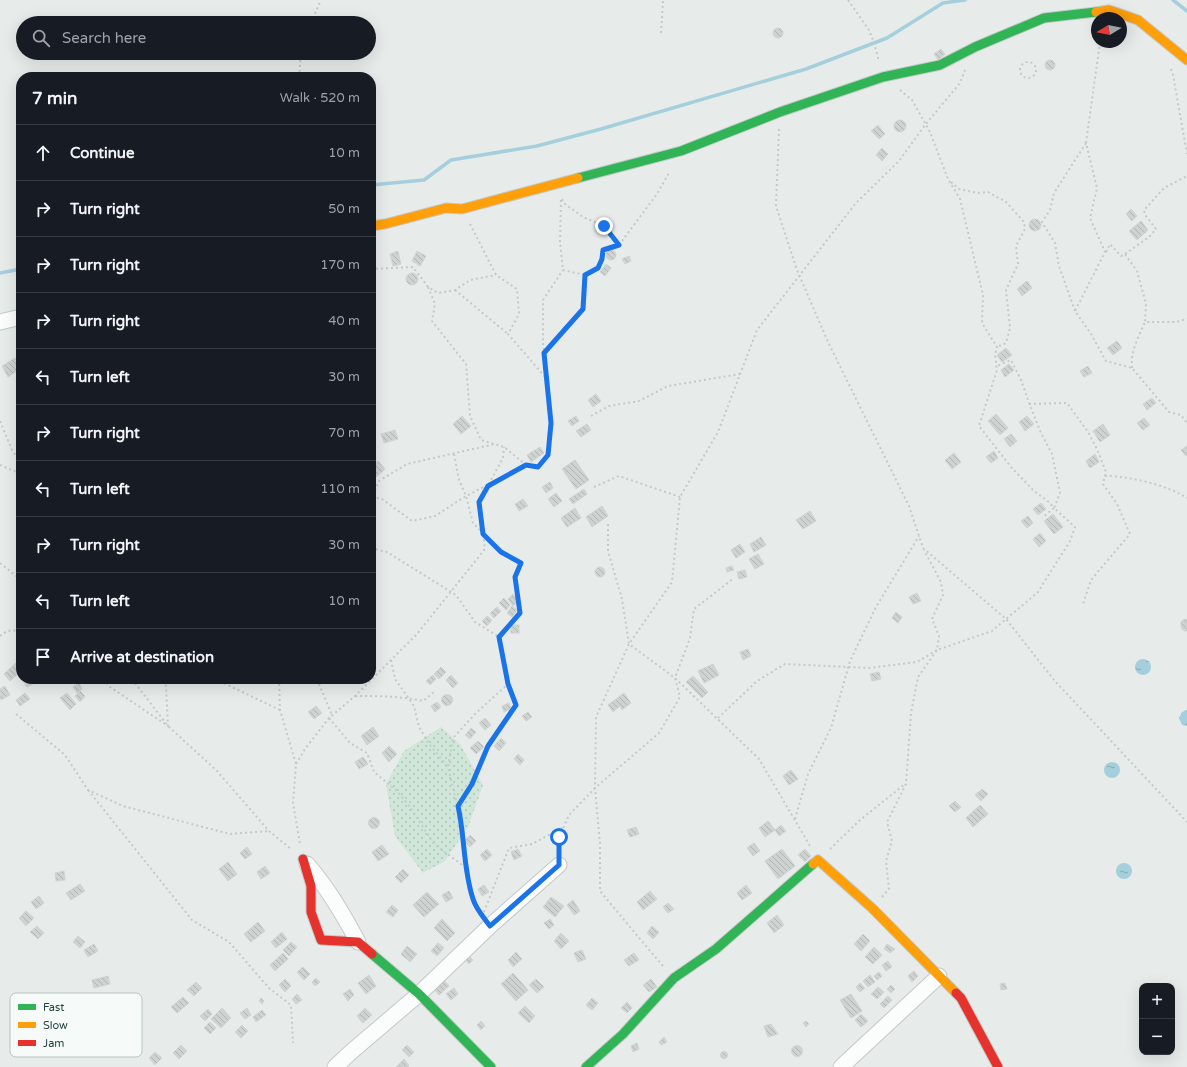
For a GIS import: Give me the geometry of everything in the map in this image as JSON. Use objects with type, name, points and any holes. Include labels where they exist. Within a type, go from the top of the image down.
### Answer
[{"type":"street","points":[[376,225],[446,208],[462,209],[681,151],[780,112],[883,77],[940,65],[975,47],[1044,18],[1109,10],[1138,20],[1187,60]]},
{"type":"street","points":[[0,322],[16,318]]},
{"type":"street","points":[[303,859],[311,886],[311,912],[320,940],[358,942]]},
{"type":"street","points":[[303,859],[322,881],[342,911],[358,942],[419,994],[491,1067]]},
{"type":"street","points":[[586,1067],[623,1034],[674,978],[716,949],[818,860],[872,908],[961,998],[998,1067]]},
{"type":"street","points":[[335,1067],[419,994],[486,921],[559,865]]},
{"type":"street","points":[[841,1067],[940,976]]},
{"type":"path","points":[[314,16],[320,0]]},
{"type":"path","points":[[661,33],[663,0]]},
{"type":"path","points":[[718,718],[757,681],[784,664],[869,668],[917,662],[937,650],[992,631],[1038,592],[1070,541],[1075,527],[1049,502],[1034,491],[1011,468],[979,426],[997,370],[995,355],[997,347],[982,323],[983,295],[960,199],[948,178],[930,132],[912,100],[883,77],[869,30],[848,0]]},
{"type":"path","points":[[1099,48],[1086,143],[1097,188],[1090,218],[1106,252]]},
{"type":"path","points":[[299,72],[300,60]]},
{"type":"path","points":[[1028,62],[1034,64],[1036,69],[1035,75],[1030,78],[1024,77],[1020,72],[1023,64],[1028,62]]},
{"type":"path","points":[[1170,67],[1173,75],[1187,154]]},
{"type":"path","points":[[674,978],[600,891],[600,844],[595,788],[596,717],[629,644],[672,582],[680,497],[718,432],[757,330],[856,203],[899,161],[925,125],[960,83],[966,69]]},
{"type":"path","points":[[780,112],[776,206],[800,276],[828,342],[909,506],[923,548],[941,582],[943,595],[932,619],[939,636],[937,650],[918,677],[911,713],[906,784],[888,822],[892,841],[886,861],[889,889],[872,908]]},
{"type":"path","points":[[1086,143],[1054,193],[1050,210],[1042,222],[1055,243],[1059,266],[1075,310],[1091,334],[1106,361],[1132,368]]},
{"type":"path","points":[[563,270],[585,275],[598,268],[602,259],[603,250],[619,245],[657,194],[671,169]]},
{"type":"path","points":[[1075,310],[1110,244],[1121,256],[1149,238],[1156,229],[1144,215],[1144,210],[1164,188],[1187,176]]},
{"type":"path","points":[[948,178],[958,189],[978,193],[988,192],[1006,202],[1024,222],[1025,230],[1016,246],[1018,264],[1006,290],[1010,328],[1006,343],[997,347]]},
{"type":"path","points":[[553,185],[565,204],[583,217],[604,226],[619,245]]},
{"type":"path","points":[[376,269],[413,267],[428,287],[436,304],[432,321],[466,364],[470,416],[481,440],[504,447],[526,465],[538,467],[548,455],[551,423],[544,353],[543,300],[563,270],[560,242],[561,199]]},
{"type":"path","points":[[462,209],[496,275],[517,289],[519,314],[508,334]]},
{"type":"path","points":[[1125,254],[1137,271],[1146,304],[1145,322],[1135,346],[1131,361],[1132,368],[1169,412],[1181,415],[1187,423]]},
{"type":"path","points":[[428,287],[438,292],[455,290],[470,280],[496,275]]},
{"type":"path","points":[[544,353],[583,309],[585,275]]},
{"type":"path","points":[[455,290],[508,334],[546,378]]},
{"type":"path","points":[[1145,322],[1176,322],[1187,320]]},
{"type":"path","points":[[997,366],[1011,360],[1021,380],[1041,433],[1052,454],[1060,493],[1054,508],[1042,518]]},
{"type":"path","points":[[591,416],[609,406],[639,401],[668,386],[740,374]]},
{"type":"path","points":[[1029,404],[1067,403],[1088,432],[1097,449],[1106,472],[1103,484],[1117,504],[1130,534],[1091,580],[1083,604]]},
{"type":"path","points":[[0,421],[16,456]]},
{"type":"path","points":[[376,488],[379,481],[407,464],[496,444]]},
{"type":"path","points":[[376,675],[417,634],[485,549],[479,502],[503,458],[504,447]]},
{"type":"path","points":[[454,454],[459,480],[466,496],[473,523],[501,552],[521,563],[515,577],[520,613],[499,637]]},
{"type":"path","points":[[0,465],[16,472]]},
{"type":"path","points":[[376,498],[382,499],[412,521],[435,516],[466,496],[488,486],[526,465]]},
{"type":"path","points":[[594,487],[619,476],[680,497]]},
{"type":"path","points":[[1105,476],[1118,476],[1149,483],[1181,494],[1187,498]]},
{"type":"path","points":[[608,524],[608,551],[622,599],[629,644],[675,678],[759,759],[818,860],[860,820],[906,784]]},
{"type":"path","points":[[795,820],[808,774],[831,728],[850,661],[876,607],[919,536]]},
{"type":"path","points":[[923,548],[1006,619],[1054,680],[1187,822]]},
{"type":"path","points":[[376,549],[387,552],[456,595],[475,622],[499,637],[508,684],[516,705],[488,746],[472,784],[458,806]]},
{"type":"path","points":[[0,563],[16,576]]},
{"type":"path","points":[[559,865],[559,837],[569,815],[595,788],[659,733],[680,697],[675,678],[690,638],[694,609],[734,578]]},
{"type":"path","points":[[0,636],[7,631],[16,630]]},
{"type":"path","points":[[391,660],[395,679],[414,706],[419,727],[429,744],[448,767]]},
{"type":"path","points":[[107,684],[168,726],[217,771],[269,831],[303,859]]},
{"type":"path","points":[[136,684],[168,726]]},
{"type":"path","points":[[165,684],[168,726]]},
{"type":"path","points":[[226,684],[280,710]]},
{"type":"path","points":[[279,684],[280,710],[296,764],[293,803],[303,859]]},
{"type":"path","points":[[319,684],[332,716]]},
{"type":"path","points":[[296,764],[305,749],[329,718],[367,684]]},
{"type":"path","points":[[486,921],[474,901],[466,867],[458,806],[448,767],[453,738],[476,713],[508,684]]},
{"type":"path","points":[[355,696],[409,698],[423,701],[434,692]]},
{"type":"path","points":[[16,714],[65,755],[88,790],[192,920],[229,942],[269,988],[291,1005],[293,1043]]},
{"type":"path","points":[[329,718],[350,743],[366,753],[374,772],[397,791],[410,807],[434,844],[466,867]]},
{"type":"path","points":[[88,790],[123,806],[230,834],[269,831]]},
{"type":"path","points":[[486,921],[509,848],[532,844],[563,828]]},
{"type":"green space","points":[[441,727],[460,744],[483,785],[468,827],[445,861],[423,873],[395,836],[386,784],[404,751]]},
{"type":"water","points":[[1143,659],[1150,664],[1151,667],[1146,674],[1143,675],[1136,670],[1135,667],[1140,660]]},
{"type":"water","points":[[1187,710],[1187,726],[1182,725],[1179,718],[1182,712]]},
{"type":"water","points":[[1112,762],[1119,767],[1120,770],[1115,777],[1112,778],[1105,773],[1104,770],[1109,763]]},
{"type":"water","points":[[1124,863],[1131,868],[1132,871],[1127,878],[1124,879],[1117,874],[1116,871],[1121,864]]},
{"type":"building","points":[[776,28],[780,28],[782,29],[782,37],[776,38],[773,35],[773,31]]},
{"type":"building","points":[[941,49],[945,54],[938,60],[934,54]]},
{"type":"building","points":[[1048,60],[1052,60],[1054,61],[1054,69],[1048,70],[1045,67],[1045,63]]},
{"type":"building","points":[[900,120],[904,122],[906,126],[904,130],[900,132],[896,130],[894,126],[896,122]]},
{"type":"building","points":[[878,125],[885,134],[879,139],[871,131]]},
{"type":"building","points":[[882,148],[888,154],[882,161],[876,155]]},
{"type":"building","points":[[1131,209],[1137,216],[1132,221],[1126,214]]},
{"type":"building","points":[[1035,219],[1039,221],[1041,225],[1039,229],[1035,231],[1031,229],[1029,225],[1031,221]]},
{"type":"building","points":[[1141,221],[1148,230],[1137,240],[1129,231]]},
{"type":"building","points":[[609,250],[613,250],[615,251],[615,259],[609,260],[606,257],[606,253]]},
{"type":"building","points":[[398,251],[401,264],[393,266],[390,254]]},
{"type":"building","points":[[417,251],[426,256],[420,266],[412,261]]},
{"type":"building","points":[[629,256],[631,261],[625,264],[622,259]]},
{"type":"building","points":[[606,264],[611,268],[605,276],[600,272]]},
{"type":"building","points":[[410,273],[414,273],[418,279],[414,285],[410,285],[406,281],[406,277]]},
{"type":"building","points":[[1027,281],[1032,288],[1022,296],[1017,289]]},
{"type":"building","points":[[1117,341],[1122,348],[1113,355],[1107,348]]},
{"type":"building","points":[[1006,348],[1012,355],[1002,362],[997,355]]},
{"type":"building","points":[[15,358],[16,360],[16,371],[8,377],[2,366]]},
{"type":"building","points":[[1009,364],[1014,370],[1005,377],[1001,370]]},
{"type":"building","points":[[1088,366],[1092,373],[1084,377],[1080,371]]},
{"type":"building","points":[[596,394],[601,401],[593,407],[588,400]]},
{"type":"building","points":[[1152,398],[1156,403],[1147,410],[1143,404]]},
{"type":"building","points":[[996,414],[1008,428],[1000,435],[988,421]]},
{"type":"building","points":[[462,416],[471,426],[461,434],[453,424]]},
{"type":"building","points":[[576,416],[579,421],[572,426],[568,421]]},
{"type":"building","points":[[1027,416],[1034,424],[1025,431],[1019,422]]},
{"type":"building","points":[[1144,418],[1150,425],[1143,430],[1137,423]]},
{"type":"building","points":[[587,424],[591,430],[581,437],[576,431]]},
{"type":"building","points":[[1103,424],[1110,435],[1100,442],[1093,431]]},
{"type":"building","points":[[395,430],[398,439],[384,443],[381,434]]},
{"type":"building","points":[[1011,434],[1017,441],[1010,447],[1004,439]]},
{"type":"building","points":[[1187,446],[1187,455],[1186,456],[1181,450]]},
{"type":"building","points":[[540,447],[544,453],[531,462],[527,455]]},
{"type":"building","points":[[994,451],[998,458],[991,463],[986,457]]},
{"type":"building","points":[[954,453],[961,462],[952,469],[945,460]]},
{"type":"building","points":[[1095,454],[1099,462],[1090,468],[1086,461]]},
{"type":"building","points":[[575,460],[589,480],[576,489],[562,469]]},
{"type":"building","points":[[378,461],[385,469],[376,477],[376,462]]},
{"type":"building","points":[[550,482],[553,488],[546,493],[542,487]]},
{"type":"building","points":[[584,489],[587,494],[573,504],[569,499]]},
{"type":"building","points":[[556,493],[562,501],[554,507],[548,499]]},
{"type":"building","points":[[523,499],[528,506],[519,511],[515,504]]},
{"type":"building","points":[[1041,503],[1046,509],[1038,515],[1033,509]]},
{"type":"building","points":[[602,506],[608,516],[592,527],[586,517]]},
{"type":"building","points":[[575,508],[581,518],[567,527],[561,518]]},
{"type":"building","points":[[810,511],[816,521],[803,529],[796,520]]},
{"type":"building","points":[[1053,514],[1063,527],[1054,534],[1044,521]]},
{"type":"building","points":[[1028,516],[1033,523],[1027,528],[1021,521]]},
{"type":"building","points":[[1040,533],[1046,541],[1039,547],[1033,539]]},
{"type":"building","points":[[761,537],[766,545],[754,552],[750,544]]},
{"type":"building","points":[[740,544],[745,552],[736,558],[731,550]]},
{"type":"building","points":[[758,554],[764,564],[755,569],[749,559]]},
{"type":"building","points":[[732,566],[734,570],[727,572],[726,568]]},
{"type":"building","points":[[598,567],[602,567],[604,568],[604,576],[598,577],[595,574],[595,570]]},
{"type":"building","points":[[745,570],[747,577],[739,579],[737,572]]},
{"type":"building","points":[[917,593],[921,601],[913,604],[909,597]]},
{"type":"building","points":[[513,594],[519,601],[513,606],[508,599]]},
{"type":"building","points":[[504,598],[510,605],[506,610],[499,603]]},
{"type":"building","points":[[512,606],[517,610],[512,617],[507,613]]},
{"type":"building","points":[[497,607],[501,611],[494,618],[490,613]]},
{"type":"building","points":[[896,612],[902,617],[898,623],[892,618]]},
{"type":"building","points":[[487,616],[492,620],[487,626],[482,621]]},
{"type":"building","points":[[1187,619],[1187,631],[1185,631],[1182,629],[1181,622]]},
{"type":"building","points":[[511,625],[519,625],[519,633],[511,633]]},
{"type":"building","points":[[748,649],[751,656],[743,660],[740,652]]},
{"type":"building","points":[[16,663],[16,676],[10,681],[4,674]]},
{"type":"building","points":[[713,664],[719,675],[704,683],[698,671]]},
{"type":"building","points":[[441,667],[446,672],[439,679],[434,674]]},
{"type":"building","points":[[879,672],[881,679],[872,681],[870,674]]},
{"type":"building","points":[[433,675],[436,679],[430,685],[426,681]]},
{"type":"building","points":[[451,675],[458,683],[453,688],[446,680]]},
{"type":"building","points":[[693,676],[708,692],[702,698],[686,682]]},
{"type":"building","points":[[25,684],[32,684],[27,687]]},
{"type":"building","points":[[80,684],[82,689],[77,693],[73,687]]},
{"type":"building","points":[[5,686],[10,695],[1,700],[0,689]]},
{"type":"building","points":[[80,691],[85,696],[80,702],[75,696]]},
{"type":"building","points":[[25,693],[30,699],[20,706],[16,700]]},
{"type":"building","points":[[67,693],[76,704],[70,710],[60,698]]},
{"type":"building","points":[[624,693],[631,703],[622,710],[620,706],[613,712],[608,705]]},
{"type":"building","points":[[447,694],[451,696],[453,700],[451,704],[447,706],[443,704],[441,700],[443,696]]},
{"type":"building","points":[[437,702],[441,707],[435,712],[431,706]]},
{"type":"building","points":[[509,703],[511,709],[504,712],[502,706]]},
{"type":"building","points":[[316,706],[322,713],[314,719],[308,712]]},
{"type":"building","points":[[528,712],[532,717],[526,721],[522,716]]},
{"type":"building","points":[[485,718],[491,725],[485,730],[479,723]]},
{"type":"building","points":[[373,727],[379,736],[367,745],[361,736]]},
{"type":"building","points":[[471,728],[476,732],[470,739],[465,735]]},
{"type":"building","points":[[501,738],[506,743],[499,751],[494,746]]},
{"type":"building","points":[[478,741],[484,747],[476,754],[470,748]]},
{"type":"building","points":[[389,746],[397,754],[389,762],[382,753]]},
{"type":"building","points":[[518,754],[524,760],[520,765],[514,759]]},
{"type":"building","points":[[363,757],[368,764],[359,769],[355,762]]},
{"type":"building","points":[[791,770],[798,779],[789,785],[783,776]]},
{"type":"building","points":[[982,789],[988,794],[981,801],[975,795]]},
{"type":"building","points":[[955,801],[961,807],[955,812],[949,806]]},
{"type":"building","points":[[980,805],[988,814],[973,827],[966,818]]},
{"type":"building","points":[[374,817],[378,819],[380,823],[378,827],[374,829],[370,827],[368,823],[370,819]]},
{"type":"building","points":[[768,821],[775,830],[765,837],[759,828]]},
{"type":"building","points":[[781,825],[786,831],[779,836],[775,830]]},
{"type":"building","points":[[636,827],[639,834],[630,837],[627,830]]},
{"type":"building","points":[[470,835],[476,841],[470,847],[464,841]]},
{"type":"building","points":[[754,843],[760,851],[753,856],[747,848]]},
{"type":"building","points":[[382,845],[389,854],[378,861],[372,852]]},
{"type":"building","points":[[247,847],[252,854],[245,859],[240,853]]},
{"type":"building","points":[[487,849],[492,855],[485,861],[480,855]]},
{"type":"building","points":[[518,849],[522,856],[514,860],[511,852]]},
{"type":"building","points":[[782,849],[795,866],[778,879],[765,861]]},
{"type":"building","points":[[805,849],[811,856],[805,862],[798,855]]},
{"type":"building","points":[[228,862],[237,874],[228,881],[219,869]]},
{"type":"building","points":[[265,866],[270,873],[261,879],[257,872]]},
{"type":"building","points":[[403,869],[409,875],[401,883],[395,877]]},
{"type":"building","points":[[64,871],[65,880],[56,881],[55,873]]},
{"type":"building","points":[[80,884],[85,891],[71,900],[66,893]]},
{"type":"building","points":[[484,885],[489,892],[482,896],[478,889]]},
{"type":"building","points":[[746,885],[752,893],[742,900],[737,893]]},
{"type":"building","points":[[449,891],[453,898],[446,902],[442,895]]},
{"type":"building","points":[[650,891],[657,899],[643,910],[637,902]]},
{"type":"building","points":[[427,892],[439,904],[424,917],[413,905]]},
{"type":"building","points":[[39,896],[44,903],[36,909],[31,902]]},
{"type":"building","points":[[551,897],[564,906],[555,917],[543,907]]},
{"type":"building","points":[[573,900],[580,911],[574,915],[567,905]]},
{"type":"building","points":[[668,903],[674,909],[668,913],[663,907]]},
{"type":"building","points":[[392,905],[398,910],[393,917],[386,912]]},
{"type":"building","points":[[26,911],[34,918],[26,926],[19,918]]},
{"type":"building","points":[[777,915],[784,925],[774,933],[767,923]]},
{"type":"building","points":[[442,919],[455,933],[447,941],[434,928]]},
{"type":"building","points":[[550,919],[554,925],[549,929],[544,923]]},
{"type":"building","points":[[258,922],[265,931],[251,942],[244,934]]},
{"type":"building","points":[[37,926],[44,933],[38,939],[30,932]]},
{"type":"building","points":[[652,926],[659,932],[653,939],[647,933]]},
{"type":"building","points":[[282,932],[287,939],[276,948],[271,942]]},
{"type":"building","points":[[561,933],[569,941],[561,949],[554,941]]},
{"type":"building","points":[[863,934],[870,941],[861,951],[854,944]]},
{"type":"building","points":[[78,936],[85,942],[80,948],[73,942]]},
{"type":"building","points":[[291,942],[297,947],[289,956],[283,950]]},
{"type":"building","points":[[438,943],[444,948],[437,956],[431,951]]},
{"type":"building","points":[[94,944],[98,951],[88,957],[84,950]]},
{"type":"building","points":[[887,944],[895,949],[890,953],[884,949]]},
{"type":"building","points":[[407,946],[417,954],[410,962],[401,954]]},
{"type":"building","points":[[874,947],[882,955],[873,964],[865,957]]},
{"type":"building","points":[[582,950],[586,959],[578,962],[574,953]]},
{"type":"building","points":[[516,952],[522,959],[513,967],[508,960]]},
{"type":"building","points":[[283,953],[288,959],[275,971],[270,965]]},
{"type":"building","points":[[634,953],[639,960],[629,966],[624,960]]},
{"type":"building","points":[[468,955],[473,960],[469,964],[464,959]]},
{"type":"building","points":[[888,961],[892,967],[886,971],[882,965]]},
{"type":"building","points":[[303,967],[310,974],[304,980],[297,972]]},
{"type":"building","points":[[914,971],[918,976],[912,982],[908,976]]},
{"type":"building","points":[[879,972],[882,976],[877,980],[874,976]]},
{"type":"building","points":[[513,973],[528,990],[516,1001],[501,984]]},
{"type":"building","points":[[369,975],[376,986],[366,994],[358,983]]},
{"type":"building","points":[[870,975],[875,982],[868,987],[863,981]]},
{"type":"building","points":[[108,976],[110,984],[94,988],[92,980]]},
{"type":"building","points":[[316,978],[320,982],[315,986],[312,982]]},
{"type":"building","points":[[285,979],[291,986],[285,992],[279,985]]},
{"type":"building","points":[[443,979],[449,986],[439,995],[433,988]]},
{"type":"building","points":[[536,979],[544,987],[537,993],[529,985]]},
{"type":"building","points":[[651,979],[657,987],[649,992],[643,985]]},
{"type":"building","points":[[196,982],[202,988],[194,996],[187,990]]},
{"type":"building","points":[[860,983],[865,988],[860,992],[856,987]]},
{"type":"building","points":[[1005,983],[1007,989],[1001,990],[1000,984]]},
{"type":"building","points":[[891,985],[895,989],[891,993],[887,989]]},
{"type":"building","points":[[878,987],[884,992],[877,999],[871,994]]},
{"type":"building","points":[[454,988],[458,994],[451,1000],[446,994]]},
{"type":"building","points":[[350,989],[354,995],[348,1001],[343,994]]},
{"type":"building","points":[[297,994],[302,1000],[296,1004],[292,999]]},
{"type":"building","points":[[851,994],[862,1011],[851,1018],[840,1000]]},
{"type":"building","points":[[888,996],[892,1000],[884,1008],[880,1004]]},
{"type":"building","points":[[183,997],[189,1003],[177,1013],[171,1007]]},
{"type":"building","points":[[261,998],[264,1001],[262,1004],[259,1001]]},
{"type":"building","points":[[592,998],[598,1003],[592,1010],[586,1005]]},
{"type":"building","points":[[627,1002],[632,1008],[627,1013],[621,1008]]},
{"type":"building","points":[[525,1006],[535,1016],[529,1023],[518,1013]]},
{"type":"building","points":[[222,1008],[231,1018],[221,1028],[211,1019]]},
{"type":"building","points":[[247,1008],[251,1015],[245,1019],[240,1013]]},
{"type":"building","points":[[365,1008],[372,1015],[363,1023],[357,1016]]},
{"type":"building","points":[[208,1009],[212,1014],[205,1021],[200,1016]]},
{"type":"building","points":[[262,1010],[266,1015],[256,1022],[253,1017]]},
{"type":"building","points":[[861,1014],[868,1021],[861,1027],[855,1020]]},
{"type":"building","points":[[481,1021],[485,1026],[481,1030],[477,1025]]},
{"type":"building","points":[[806,1021],[809,1024],[806,1027],[803,1023]]},
{"type":"building","points":[[210,1022],[216,1028],[210,1034],[204,1028]]},
{"type":"building","points":[[771,1024],[778,1034],[768,1037],[764,1026]]},
{"type":"building","points":[[242,1025],[248,1031],[241,1038],[235,1032]]},
{"type":"building","points":[[664,1037],[667,1042],[661,1045],[659,1042]]},
{"type":"building","points":[[637,1043],[639,1049],[633,1052],[631,1046]]},
{"type":"building","points":[[181,1045],[187,1051],[179,1059],[173,1053]]},
{"type":"building","points":[[407,1045],[414,1052],[409,1057],[402,1050]]},
{"type":"building","points":[[795,1046],[799,1046],[801,1047],[801,1055],[795,1056],[792,1053],[792,1049]]},
{"type":"building","points":[[724,1051],[727,1052],[727,1058],[724,1059],[721,1058],[720,1055],[721,1052]]},
{"type":"building","points":[[155,1052],[162,1058],[155,1065],[149,1058]]},
{"type":"building","points":[[404,1059],[409,1066],[408,1067],[396,1067]]},
{"type":"waterway","points":[[376,185],[424,180],[451,160],[537,146],[601,129],[806,69],[887,38],[943,3],[965,0]]},
{"type":"waterway","points":[[1173,0],[1187,11]]},
{"type":"waterway","points":[[0,273],[16,270]]},
{"type":"traffic: fast","points":[[578,178],[681,151],[780,112],[883,77],[940,65],[975,47],[1044,18],[1091,13]]},
{"type":"traffic: fast","points":[[586,1067],[623,1034],[674,978],[716,949],[813,864]]},
{"type":"traffic: fast","points":[[372,954],[419,994],[491,1067]]},
{"type":"traffic: slow","points":[[1096,12],[1109,10],[1115,12]]},
{"type":"traffic: slow","points":[[1127,16],[1138,20],[1187,60]]},
{"type":"traffic: slow","points":[[376,225],[446,208],[462,209],[578,178]]},
{"type":"traffic: slow","points":[[813,864],[818,860],[872,908],[956,993]]},
{"type":"traffic: jam","points":[[303,859],[311,886],[311,912],[321,940],[358,942],[372,954]]},
{"type":"traffic: jam","points":[[956,993],[961,998],[998,1067]]},
{"type":"route","points":[[559,837],[559,865],[490,926],[474,901],[466,867],[458,806],[472,784],[488,746],[516,705],[508,684],[499,637],[520,613],[515,577],[521,563],[501,552],[483,534],[479,502],[488,486],[526,465],[538,467],[548,455],[551,423],[544,353],[583,309],[585,275],[598,268],[602,259],[603,250],[619,245],[604,226]]}]
